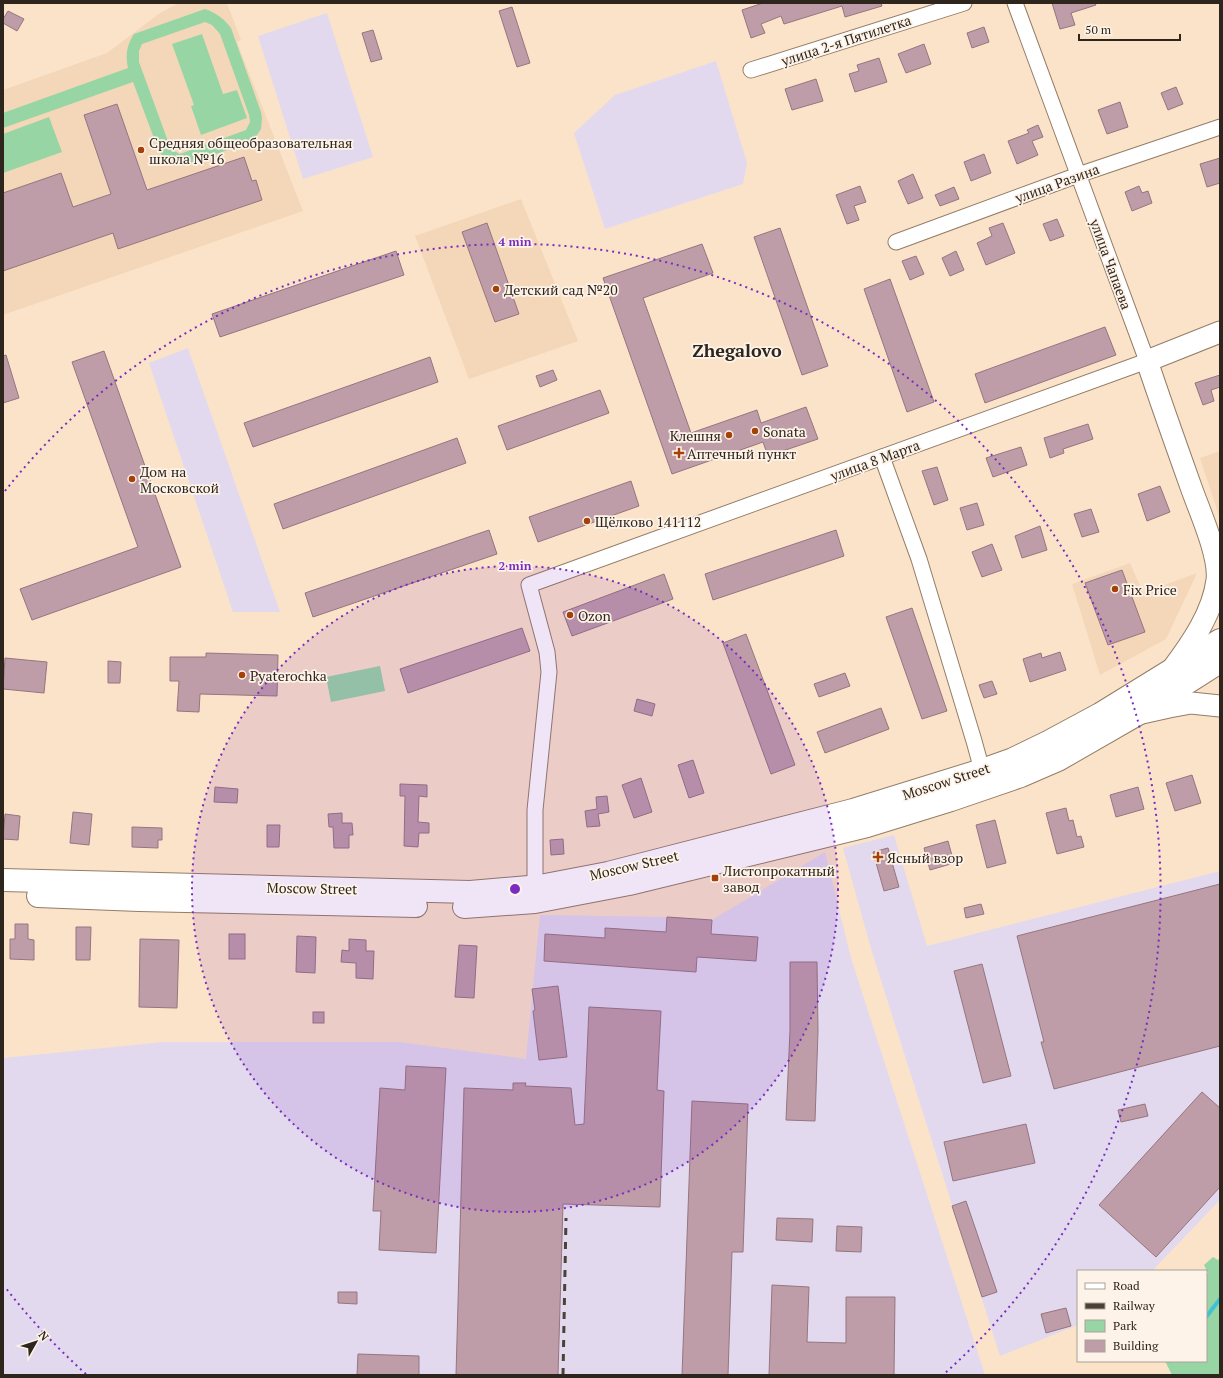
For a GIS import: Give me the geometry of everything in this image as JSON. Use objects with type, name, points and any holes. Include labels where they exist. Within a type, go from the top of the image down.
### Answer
[{"type":"main road","name":"Moscow Street","points":[[3,880],[470,892],[535,886],[608,873],[852,810],[1013,759],[1100,714],[1220,640]]},
{"type":"main road","name":"Moscow Street","points":[[3,895],[135,900],[453,907],[514,905],[535,902],[629,884],[899,817],[1021,776],[1058,760],[1138,714],[1220,662]]},
{"type":"street","name":"улица 2-я Пятилетка","points":[[751,70],[964,3]]},
{"type":"street","name":"улица Чапаева","points":[[1015,3],[1147,361],[1214,554],[1217,567],[1217,579],[1214,595],[1208,611],[1190,647],[1172,670]]},
{"type":"street","name":"улица Разина","points":[[896,242],[1078,175],[1220,126]]},
{"type":"street","name":"улица 8 Марта","points":[[535,886],[535,810],[549,672],[547,652],[529,585],[664,534],[1147,361],[1220,332]]},
{"type":"street","points":[[882,457],[919,559],[982,770]]},
{"type":"street","points":[[1205,525],[1220,542]]},
{"type":"street","points":[[1138,714],[1191,703],[1220,706]]},
{"type":"shaded area","name":"Средняя общеобразовательная школа №16","points":[[179,3],[227,3],[241,40],[237,42],[303,211],[3,315],[3,90],[107,53],[160,13]]},
{"type":"shaded area","points":[[327,13],[373,157],[303,179],[258,36]]},
{"type":"shaded area","points":[[716,61],[747,163],[743,184],[605,229],[574,133],[615,95]]},
{"type":"shaded area","name":"Детский сад №20","points":[[521,199],[578,341],[469,379],[415,236]]},
{"type":"shaded area","points":[[188,348],[280,612],[233,612],[149,363]]},
{"type":"shaded area","points":[[1220,451],[1220,519],[1200,458]]},
{"type":"shaded area","points":[[1130,563],[1143,593],[1197,573],[1166,639],[1100,675],[1072,584]]},
{"type":"shaded area","points":[[894,835],[927,946],[1220,871],[1220,1200],[1153,1270],[1077,1270],[1077,1325],[1000,1356],[872,952],[843,848]]},
{"type":"shaded area","points":[[825,852],[851,958],[985,1375],[3,1375],[3,1058],[164,1042],[399,1042],[526,1059],[540,915],[667,917],[712,920]]},
{"type":"green space","points":[[205,9],[217,14],[223,19],[231,28],[261,112],[261,129],[253,141],[182,166],[174,164],[162,156],[158,149],[133,82],[3,128],[3,113],[128,68],[127,50],[134,34]],"holes":[[[205,22],[212,25],[220,34],[249,115],[250,122],[246,130],[180,154],[174,151],[169,144],[139,62],[139,51],[142,44]]]},
{"type":"green space","points":[[202,34],[223,94],[237,90],[247,118],[201,135],[191,106],[194,105],[172,44]]},
{"type":"green space","points":[[49,117],[62,152],[3,173],[3,134]]},
{"type":"green space","points":[[380,666],[385,691],[331,702],[326,677]]},
{"type":"green space","points":[[1213,1257],[1218,1260],[1220,1258],[1220,1375],[1172,1375],[1166,1362],[1207,1362],[1208,1273],[1204,1265]]},
{"type":"building","points":[[763,3],[881,3],[882,6],[845,17],[842,6],[784,24],[781,16],[761,24],[765,33],[751,38],[742,10]]},
{"type":"building","points":[[1052,3],[1095,3],[1096,5],[1071,13],[1075,25],[1060,29]]},
{"type":"building","points":[[512,7],[530,63],[517,67],[499,11]]},
{"type":"building","points":[[8,11],[24,19],[17,31],[3,23],[3,19]]},
{"type":"building","points":[[984,27],[989,42],[972,48],[967,33]]},
{"type":"building","points":[[373,30],[382,59],[371,62],[362,33]]},
{"type":"building","points":[[924,44],[931,64],[906,73],[898,54]]},
{"type":"building","points":[[879,58],[887,82],[855,92],[849,74],[859,71],[857,65]]},
{"type":"building","points":[[816,79],[823,101],[792,110],[785,89]]},
{"type":"building","points":[[1176,87],[1183,104],[1168,110],[1161,93]]},
{"type":"building","points":[[1120,102],[1128,127],[1107,134],[1098,110]]},
{"type":"building","points":[[117,104],[147,190],[244,157],[252,181],[256,180],[262,200],[118,249],[113,233],[3,271],[3,193],[61,173],[73,207],[111,194],[84,115]]},
{"type":"building","points":[[1038,125],[1043,137],[1032,141],[1038,155],[1017,164],[1008,141],[1029,133],[1027,130]]},
{"type":"building","points":[[984,154],[991,173],[971,181],[964,162]]},
{"type":"building","points":[[1220,158],[1220,183],[1207,187],[1200,164]]},
{"type":"building","points":[[913,174],[923,198],[908,204],[898,181]]},
{"type":"building","points":[[860,186],[866,202],[854,206],[859,220],[847,224],[836,195]]},
{"type":"building","points":[[1139,186],[1142,193],[1148,191],[1152,203],[1132,211],[1125,192]]},
{"type":"building","points":[[954,187],[959,199],[940,206],[935,195]]},
{"type":"building","points":[[1057,219],[1064,236],[1050,241],[1043,224]]},
{"type":"building","points":[[487,223],[519,314],[495,322],[462,232]]},
{"type":"building","points":[[1003,223],[1015,253],[986,265],[977,243],[992,236],[989,228]]},
{"type":"building","points":[[780,228],[828,366],[802,375],[754,237]]},
{"type":"building","points":[[702,244],[713,273],[643,298],[691,433],[757,410],[761,423],[806,407],[818,439],[768,456],[763,442],[672,474],[603,278]]},
{"type":"building","points":[[396,251],[404,275],[220,337],[212,314]]},
{"type":"building","points":[[956,251],[964,270],[950,276],[942,258]]},
{"type":"building","points":[[916,256],[924,274],[910,280],[902,261]]},
{"type":"building","points":[[890,279],[934,402],[907,412],[864,289]]},
{"type":"building","points":[[1105,327],[1116,355],[985,403],[975,374]]},
{"type":"building","name":"Дом на Московской","points":[[104,351],[181,567],[32,620],[20,589],[138,547],[72,362]]},
{"type":"building","points":[[6,355],[19,398],[3,403],[3,356]]},
{"type":"building","points":[[430,357],[438,382],[253,447],[244,423]]},
{"type":"building","points":[[553,370],[557,380],[540,387],[536,376]]},
{"type":"building","points":[[1220,375],[1220,387],[1211,390],[1214,401],[1203,405],[1195,383]]},
{"type":"building","points":[[600,390],[609,413],[507,450],[498,426]]},
{"type":"building","points":[[1088,424],[1093,439],[1063,449],[1064,453],[1050,458],[1044,438]]},
{"type":"building","points":[[457,438],[466,463],[283,529],[274,504]]},
{"type":"building","points":[[1021,447],[1027,465],[993,477],[986,458]]},
{"type":"building","points":[[937,467],[948,500],[934,505],[922,471]]},
{"type":"building","points":[[631,481],[639,506],[538,542],[529,517]]},
{"type":"building","points":[[1160,486],[1170,512],[1147,521],[1138,494]]},
{"type":"building","points":[[977,503],[984,525],[967,530],[960,508]]},
{"type":"building","points":[[1091,509],[1099,532],[1082,537],[1074,514]]},
{"type":"building","points":[[1040,526],[1047,550],[1022,558],[1015,536]]},
{"type":"building","points":[[489,530],[497,554],[313,617],[305,593]]},
{"type":"building","points":[[836,530],[844,556],[713,600],[705,574]]},
{"type":"building","points":[[992,544],[1002,570],[982,577],[972,552]]},
{"type":"building","points":[[1122,570],[1145,632],[1108,645],[1085,583]]},
{"type":"building","points":[[664,574],[673,599],[572,636],[563,612]]},
{"type":"building","points":[[912,608],[947,711],[922,719],[886,617]]},
{"type":"building","points":[[522,628],[530,651],[408,693],[400,669]]},
{"type":"building","points":[[746,634],[795,765],[771,774],[723,643]]},
{"type":"building","points":[[1060,652],[1066,670],[1030,682],[1023,659],[1041,653],[1042,658]]},
{"type":"building","name":"Pyaterochka","points":[[206,653],[278,655],[277,696],[200,694],[199,712],[177,711],[179,681],[170,681],[170,657],[206,657]]},
{"type":"building","points":[[5,658],[47,662],[44,693],[3,689]]},
{"type":"building","points":[[108,661],[121,662],[120,683],[108,683]]},
{"type":"building","points":[[845,673],[850,686],[819,697],[814,684]]},
{"type":"building","points":[[992,681],[997,694],[984,698],[979,685]]},
{"type":"building","points":[[637,699],[655,704],[652,716],[634,711]]},
{"type":"building","points":[[881,708],[889,729],[825,753],[817,732]]},
{"type":"building","points":[[693,760],[704,793],[689,798],[678,765]]},
{"type":"building","points":[[1192,775],[1201,803],[1175,811],[1166,783]]},
{"type":"building","points":[[641,778],[652,812],[634,818],[622,785]]},
{"type":"building","points":[[400,784],[427,785],[427,797],[419,796],[418,822],[429,823],[429,833],[419,833],[418,847],[404,846],[405,796],[400,796]]},
{"type":"building","points":[[215,787],[238,789],[237,803],[214,802]]},
{"type":"building","points":[[1138,787],[1144,809],[1116,817],[1110,795]]},
{"type":"building","points":[[607,796],[609,812],[598,814],[600,826],[587,827],[585,811],[597,809],[596,797]]},
{"type":"building","points":[[1066,808],[1069,821],[1073,820],[1077,837],[1081,836],[1084,847],[1057,854],[1046,813]]},
{"type":"building","points":[[73,812],[92,814],[89,845],[70,843]]},
{"type":"building","points":[[342,813],[342,823],[352,823],[353,835],[349,835],[349,848],[334,848],[333,827],[329,827],[328,814]]},
{"type":"building","points":[[5,814],[20,816],[18,840],[3,839]]},
{"type":"building","points":[[995,820],[1006,863],[987,868],[976,825]]},
{"type":"building","points":[[267,825],[280,825],[279,847],[267,847]]},
{"type":"building","points":[[132,827],[162,828],[162,840],[158,840],[158,848],[132,847]]},
{"type":"building","points":[[563,839],[564,854],[551,855],[550,840]]},
{"type":"building","points":[[948,841],[954,863],[930,870],[924,848]]},
{"type":"building","points":[[888,848],[899,887],[884,891],[873,852]]},
{"type":"building","points":[[1220,884],[1220,1046],[1054,1089],[1041,1042],[1044,1042],[1017,936]]},
{"type":"building","points":[[981,904],[984,914],[966,918],[964,908]]},
{"type":"building","points":[[667,917],[712,920],[711,934],[758,937],[756,961],[697,957],[696,972],[544,961],[545,934],[605,938],[605,928],[666,932]]},
{"type":"building","points":[[15,924],[28,924],[28,939],[34,940],[34,960],[10,959],[10,939],[15,939]]},
{"type":"building","points":[[76,927],[91,927],[90,960],[76,960]]},
{"type":"building","points":[[229,934],[245,934],[245,959],[229,959]]},
{"type":"building","points":[[297,936],[316,937],[315,973],[296,972]]},
{"type":"building","points":[[140,939],[179,940],[177,1008],[139,1007]]},
{"type":"building","points":[[349,939],[366,940],[366,951],[374,951],[373,979],[356,978],[356,963],[341,962],[342,950],[349,951]]},
{"type":"building","points":[[459,945],[477,946],[474,998],[455,997]]},
{"type":"building","points":[[790,962],[817,962],[818,1031],[815,1121],[786,1120],[790,1030]]},
{"type":"building","points":[[982,964],[1011,1076],[983,1083],[954,971]]},
{"type":"building","points":[[558,986],[567,1057],[539,1060],[532,989]]},
{"type":"building","points":[[589,1007],[661,1011],[657,1090],[664,1091],[660,1207],[563,1204],[558,1375],[456,1375],[464,1088],[513,1090],[513,1083],[526,1083],[525,1086],[571,1088],[575,1125],[584,1124]]},
{"type":"building","points":[[313,1012],[324,1012],[324,1023],[313,1023]]},
{"type":"building","points":[[406,1066],[446,1068],[436,1253],[379,1250],[381,1211],[373,1211],[380,1088],[405,1090]]},
{"type":"building","points":[[1202,1092],[1220,1108],[1220,1187],[1156,1257],[1099,1205]]},
{"type":"building","points":[[692,1101],[748,1104],[743,1252],[732,1252],[728,1375],[682,1375]]},
{"type":"building","points":[[1145,1104],[1148,1116],[1121,1122],[1118,1110]]},
{"type":"building","points":[[1026,1124],[1035,1163],[953,1181],[944,1142]]},
{"type":"building","points":[[966,1201],[997,1292],[982,1297],[952,1206]]},
{"type":"building","points":[[777,1218],[813,1219],[812,1242],[776,1240]]},
{"type":"building","points":[[837,1226],[862,1227],[861,1252],[836,1251]]},
{"type":"building","points":[[772,1285],[809,1287],[807,1342],[846,1343],[846,1297],[895,1297],[894,1375],[769,1375]]},
{"type":"building","points":[[338,1292],[357,1292],[357,1304],[338,1303]]},
{"type":"building","points":[[1066,1308],[1071,1326],[1046,1333],[1041,1314]]},
{"type":"building","points":[[358,1354],[419,1356],[419,1375],[357,1375]]},
{"type":"waterway","points":[[1207,1316],[1220,1299]]},
{"type":"railway","points":[[563,1375],[566,1218]]},
{"type":"place","name":"Средняя общеобразовательная школа №16","points":[[141,150]]},
{"type":"place","name":"Детский сад №20","points":[[496,289]]},
{"type":"place","name":"Sonata","points":[[755,431]]},
{"type":"place","name":"Клешня","points":[[729,435]]},
{"type":"place","name":"Аптечный пункт","points":[[679,453]]},
{"type":"place","name":"Дом на Московской","points":[[132,479]]},
{"type":"place","name":"Щёлково 141112","points":[[587,521]]},
{"type":"place","name":"Fix Price","points":[[1115,589]]},
{"type":"place","name":"Ozon","points":[[570,615]]},
{"type":"place","name":"Pyaterochka","points":[[242,675]]},
{"type":"place","name":"Ясный взор","points":[[878,857]]},
{"type":"place","name":"Листопрокатный завод","points":[[715,878]]},
{"type":"district","name":"Zhegalovo","points":[[737,350]]}]
